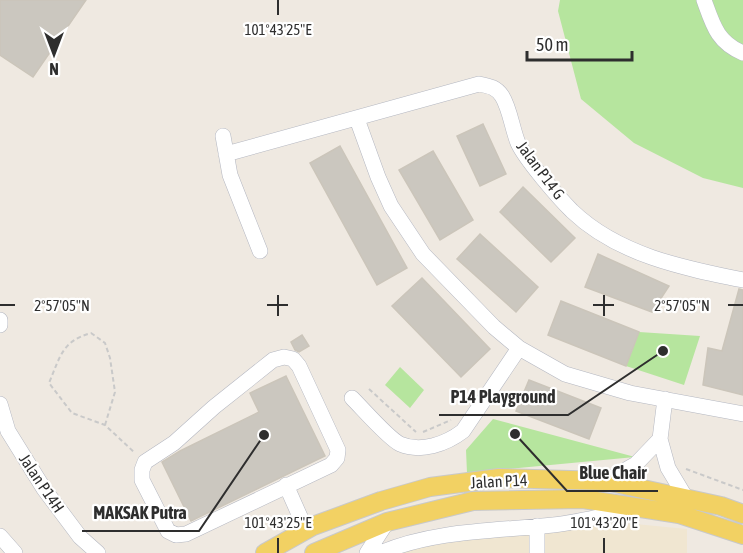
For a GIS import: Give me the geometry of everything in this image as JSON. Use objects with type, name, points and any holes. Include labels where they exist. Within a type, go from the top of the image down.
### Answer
[{"type":"main road","name":"Jalan P14","points":[[265,553],[306,530],[381,501],[430,487],[500,477],[606,482],[721,506],[743,514]]},
{"type":"main road","name":"Jalan P14","points":[[314,553],[387,522],[473,501],[583,499],[679,514],[743,535]]},
{"type":"street","points":[[704,0],[714,26],[727,46],[743,53]]},
{"type":"street","name":"Jalan P14 G","points":[[226,154],[479,84],[493,86],[502,96],[519,145],[572,211],[596,231],[652,258],[695,271],[743,280]]},
{"type":"street","points":[[357,119],[391,206],[423,254],[494,327],[519,348],[565,374],[630,393],[743,414]]},
{"type":"street","points":[[223,136],[230,175],[260,251]]},
{"type":"street","points":[[352,398],[398,444],[425,448],[452,439],[463,431],[519,348]]},
{"type":"street","points":[[284,357],[293,359],[299,366],[338,450],[337,458],[332,465],[286,485],[186,534],[176,535],[168,531],[142,480],[142,470],[145,462],[174,443],[214,406],[273,360],[284,357]]},
{"type":"street","points":[[665,399],[660,438],[668,468],[686,498]]},
{"type":"street","name":"Jalan P14H","points":[[0,404],[8,431],[44,489],[92,551]]},
{"type":"street","points":[[606,482],[636,464],[660,438]]},
{"type":"street","points":[[286,485],[306,530]]},
{"type":"street","points":[[380,553],[430,539],[480,531],[586,520],[640,508]]},
{"type":"street","points":[[367,553],[387,522]]},
{"type":"street","points":[[537,526],[537,553]]},
{"type":"street","points":[[0,536],[15,553]]},
{"type":"path","points":[[105,425],[115,392],[110,358],[105,344],[91,333],[75,338],[61,353],[49,383],[72,413],[105,425],[145,462]]},
{"type":"path","points":[[369,389],[418,434],[453,420]]},
{"type":"path","points":[[666,461],[743,490]]},
{"type":"shaded area","points":[[635,524],[687,529],[687,553],[398,553],[413,548],[551,528]]},
{"type":"green space","points":[[560,0],[743,0],[743,188],[703,178],[634,143],[581,99],[558,11]]},
{"type":"green space","points":[[639,332],[700,336],[684,385],[626,366]]},
{"type":"green space","points":[[400,367],[424,390],[410,408],[385,385]]},
{"type":"green space","points":[[493,419],[635,457],[467,473],[466,450]]},
{"type":"building","points":[[0,0],[86,0],[33,77],[0,55]]},
{"type":"building","points":[[483,124],[506,174],[480,186],[457,136]]},
{"type":"building","points":[[340,146],[407,268],[377,285],[310,163]]},
{"type":"building","points":[[433,151],[473,220],[440,240],[399,170]]},
{"type":"building","points":[[523,187],[575,238],[551,262],[500,212]]},
{"type":"building","points":[[480,234],[538,287],[516,312],[457,259]]},
{"type":"building","points":[[598,254],[669,286],[652,312],[585,287]]},
{"type":"building","points":[[422,278],[490,349],[461,377],[392,306]]},
{"type":"building","points":[[739,289],[743,290],[743,395],[703,385],[708,348],[722,351]]},
{"type":"building","points":[[561,301],[639,332],[626,366],[548,335]]},
{"type":"building","points":[[302,335],[309,346],[299,352],[295,350],[291,342]]},
{"type":"building","points":[[286,376],[325,456],[191,521],[162,462],[259,412],[250,393]]},
{"type":"building","points":[[529,380],[601,408],[589,439],[516,411]]},
{"type":"place","name":"P14 Playground","points":[[663,351]]},
{"type":"place","name":"Blue Chair","points":[[515,434]]},
{"type":"place","name":"MAKSAK Putra","points":[[264,435]]}]
